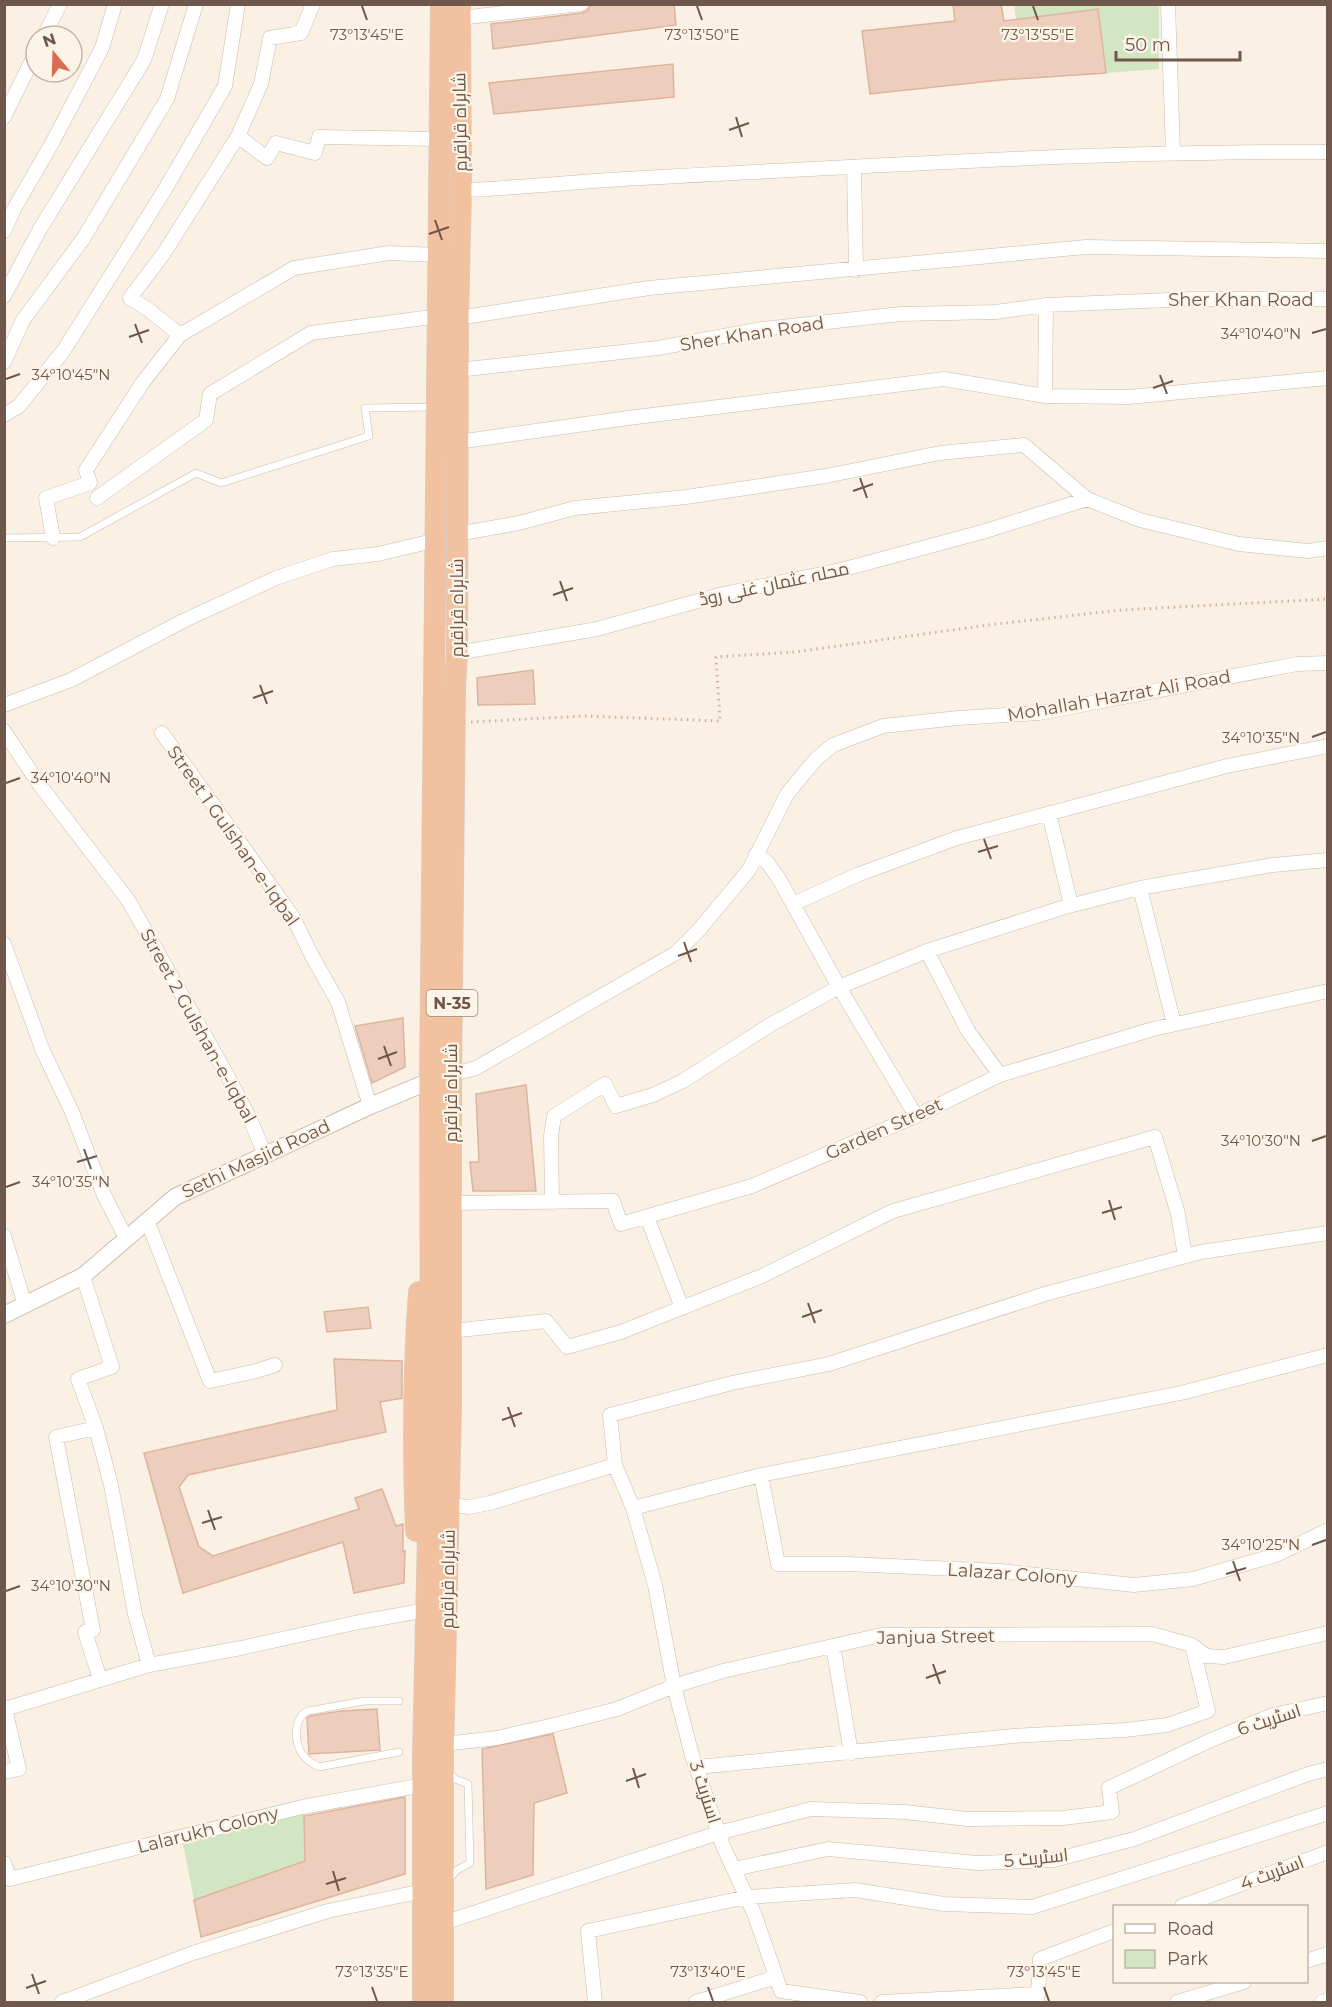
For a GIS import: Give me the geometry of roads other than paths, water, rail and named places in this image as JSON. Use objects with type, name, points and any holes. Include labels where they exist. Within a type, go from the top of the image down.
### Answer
[{"type":"highway","name":"شاہراہ قراقرم","points":[[423,2002],[443,1751],[449,1505],[431,1277],[430,1081],[447,537],[458,442],[458,370],[439,255],[441,4]]},
{"type":"highway","name":"شاہراہ قراقرم","points":[[443,2002],[443,1923],[433,1890],[423,1785],[428,1574],[441,1417],[451,1331],[454,723],[457,653],[438,407],[461,190],[460,11]]},
{"type":"highway","points":[[428,1574],[416,1546],[413,1425],[419,1290],[431,1277]]},
{"type":"street","points":[[50,24],[60,4]]},
{"type":"street","points":[[4,231],[102,48],[115,4]]},
{"type":"street","points":[[4,296],[40,229],[144,60],[162,4]]},
{"type":"street","points":[[4,362],[23,320],[83,239],[167,99],[196,4]]},
{"type":"street","points":[[4,415],[19,406],[64,350],[164,191],[225,86],[238,4]]},
{"type":"street","points":[[180,335],[130,298],[164,253],[238,136],[261,84],[270,38],[301,33],[313,4]]},
{"type":"street","points":[[460,11],[581,4]]},
{"type":"street","points":[[1168,4],[1173,153]]},
{"type":"street","points":[[4,117],[24,76]]},
{"type":"street","points":[[238,136],[267,158],[276,144],[315,153],[318,136],[440,139]]},
{"type":"street","points":[[461,190],[514,188],[627,178],[1173,153],[1328,152]]},
{"type":"street","points":[[854,167],[856,270]]},
{"type":"street","points":[[97,498],[206,420],[210,394],[311,333],[448,317],[649,288],[1086,248],[1328,251]]},
{"type":"street","points":[[53,538],[46,498],[90,483],[86,470],[142,382],[180,335],[294,268],[389,253],[439,255]]},
{"type":"street","name":"Sher Khan Road","points":[[458,370],[658,348],[785,326],[901,314],[996,312],[1046,305],[1193,299],[1328,299]]},
{"type":"street","points":[[1045,396],[1046,305]]},
{"type":"street","points":[[458,442],[628,418],[944,379],[1045,396],[1128,397],[1328,378]]},
{"type":"street","points":[[4,705],[71,680],[132,647],[276,578],[333,559],[378,554],[519,523],[574,508],[686,497],[826,476],[940,453],[1024,445],[1087,499],[1140,520],[1239,544],[1308,551],[1328,548]]},
{"type":"street","name":"محلہ عثمان غنی روڈ","points":[[457,653],[597,629],[723,594],[841,570],[982,532],[1087,499]]},
{"type":"street","name":"Mohallah Hazrat Ali Road","points":[[451,1075],[476,1068],[676,952],[698,931],[749,870],[787,794],[816,759],[834,745],[883,726],[939,719],[1039,713],[1297,664],[1328,663]]},
{"type":"street","name":"Street 2 Gulshan-e-Iqbal","points":[[4,731],[39,784],[128,900],[226,1073],[251,1120],[265,1155]]},
{"type":"street","name":"Street 1 Gulshan-e-Iqbal","points":[[162,733],[292,917],[339,1002],[370,1106]]},
{"type":"street","points":[[793,904],[857,876],[957,838],[1227,766],[1328,747]]},
{"type":"street","points":[[1049,813],[1071,905]]},
{"type":"street","points":[[756,854],[767,862],[793,904],[839,987],[916,1116]]},
{"type":"street","points":[[552,1203],[551,1136],[554,1116],[605,1084],[616,1106],[653,1095],[683,1080],[770,1025],[839,987],[927,951],[1071,905],[1140,888],[1273,865],[1328,860]]},
{"type":"street","points":[[1140,888],[1174,1024]]},
{"type":"street","points":[[4,944],[43,1051],[72,1112],[103,1193],[126,1238]]},
{"type":"street","points":[[927,951],[968,1031],[1000,1075]]},
{"type":"street","name":"Garden Street","points":[[451,1203],[613,1201],[621,1224],[752,1186],[916,1116],[1000,1075],[1174,1024],[1328,991]]},
{"type":"street","name":"Sethi Masjid Road","points":[[4,1315],[83,1276],[175,1197],[370,1106],[430,1081]]},
{"type":"street","points":[[451,1331],[546,1321],[567,1347],[621,1332],[762,1276],[893,1211],[1155,1137],[1178,1214],[1185,1256]]},
{"type":"street","points":[[647,1217],[682,1308]]},
{"type":"street","points":[[147,1220],[210,1381],[275,1365]]},
{"type":"street","points":[[1328,1233],[1185,1256],[1045,1294],[829,1364],[732,1383],[610,1415],[615,1465],[633,1508],[761,1475],[1181,1392],[1328,1355]]},
{"type":"street","points":[[4,1236],[25,1305]]},
{"type":"street","points":[[83,1276],[112,1366],[78,1379],[96,1428],[111,1485],[135,1614],[149,1665]]},
{"type":"street","points":[[96,1428],[56,1437],[93,1630],[85,1632],[100,1679]]},
{"type":"street","points":[[449,1505],[469,1507],[490,1503],[615,1465]]},
{"type":"street","name":"Lalazar Colony","points":[[761,1475],[778,1564],[848,1564],[1000,1571],[1134,1585],[1192,1579],[1276,1556],[1328,1530]]},
{"type":"street","name":"اسٹریٹ 3","points":[[633,1508],[655,1585],[674,1686],[697,1767],[718,1833],[747,1897],[781,1992],[860,2002]]},
{"type":"street","points":[[4,1772],[19,1769],[5,1709],[149,1665],[427,1610]]},
{"type":"street","name":"Janjua Street","points":[[443,1751],[617,1708],[674,1686],[723,1671],[880,1635],[1152,1634],[1192,1645],[1206,1656],[1224,1658],[1328,1634]]},
{"type":"street","points":[[697,1767],[1013,1736],[1125,1730],[1167,1725],[1208,1711],[1192,1645]]},
{"type":"street","points":[[833,1646],[851,1753]]},
{"type":"street","name":"اسٹریٹ 6","points":[[718,1833],[811,1809],[905,1812],[967,1819],[1063,1818],[1112,1812],[1109,1788],[1211,1740],[1273,1715],[1328,1703]]},
{"type":"street","name":"اسٹریٹ 5","points":[[734,1869],[828,1849],[977,1863],[1054,1860],[1134,1839],[1308,1774],[1328,1769]]},
{"type":"street","name":"Lalarukh Colony","points":[[4,1863],[10,1879],[302,1807],[423,1785]]},
{"type":"street","points":[[594,2002],[588,1931],[747,1897],[855,1890],[944,1904],[1032,1907],[1328,1813]]},
{"type":"street","points":[[443,1923],[718,1833]]},
{"type":"street","name":"اسٹریٹ 4","points":[[1185,1905],[1328,1852]]},
{"type":"street","points":[[62,2002],[193,1953],[328,1911],[433,1890]]},
{"type":"street","points":[[882,2002],[1038,1998],[1040,1959],[1113,1931]]},
{"type":"street","points":[[1308,1960],[1328,1954]]},
{"type":"street","points":[[696,2002],[776,1977]]},
{"type":"street","points":[[1177,2002],[1241,1983]]},
{"type":"street","points":[[1322,2002],[1328,2000]]},
{"type":"lane","points":[[4,538],[80,537],[196,473],[221,483],[369,436],[365,408],[438,407]]},
{"type":"lane","points":[[399,1701],[364,1701],[302,1714],[298,1720],[297,1742],[302,1755],[319,1767],[399,1752]]}]
